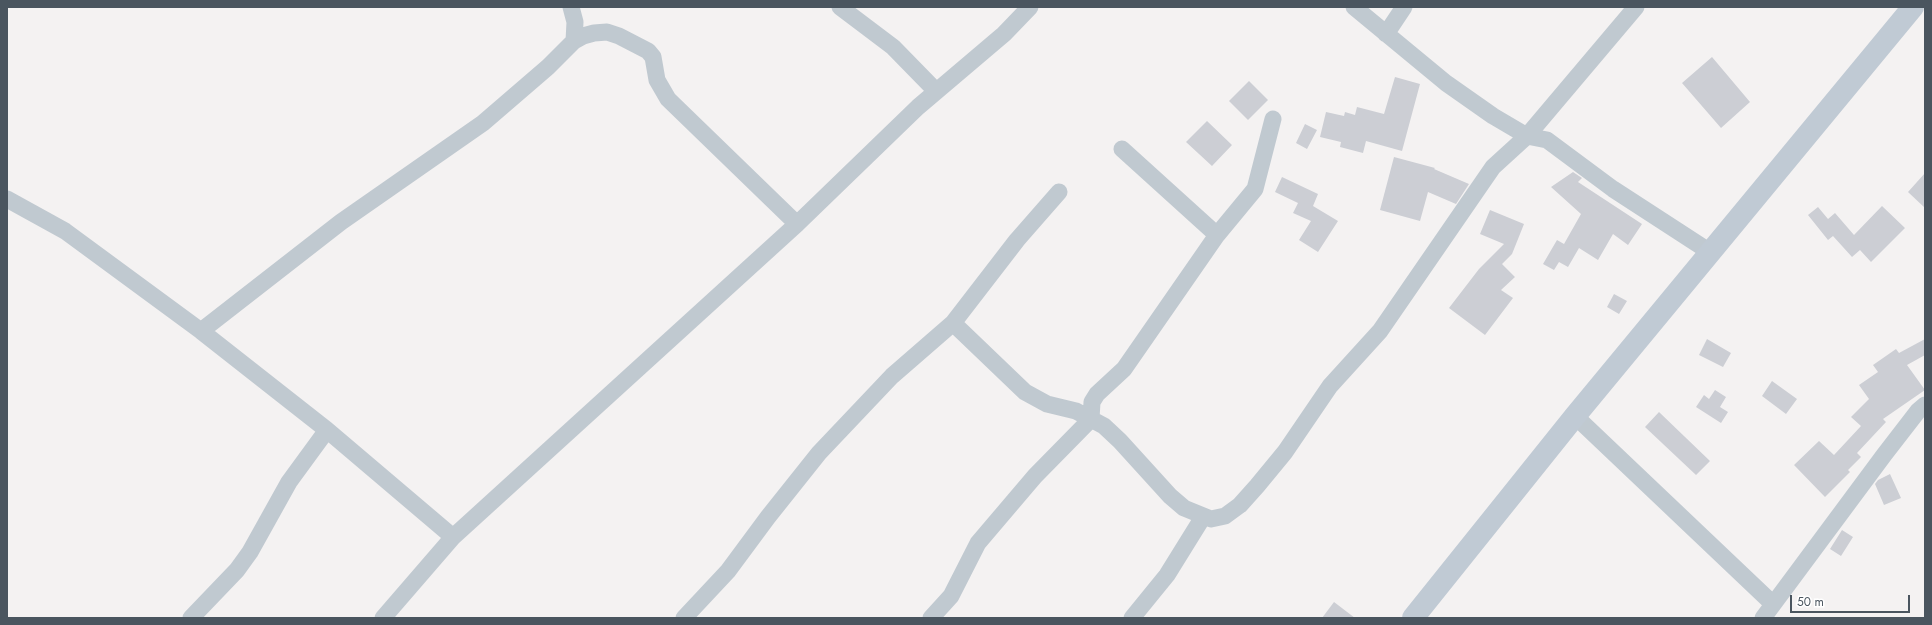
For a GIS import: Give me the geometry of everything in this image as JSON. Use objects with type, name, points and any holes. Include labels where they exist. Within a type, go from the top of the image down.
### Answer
[{"type":"main road","points":[[1413,618],[1575,416],[1913,7]]},
{"type":"street","points":[[571,7],[574,22],[574,41]]},
{"type":"street","points":[[840,7],[893,47],[936,91]]},
{"type":"street","points":[[383,618],[453,537],[797,224],[936,91],[1004,34],[1030,7]]},
{"type":"street","points":[[1354,7],[1452,87],[1493,116],[1527,136],[1547,140],[1613,189],[1710,252]]},
{"type":"street","points":[[1386,34],[1404,7]]},
{"type":"street","points":[[953,323],[1025,392],[1047,404],[1066,408],[1104,426],[1120,441],[1170,496],[1184,508],[1211,519],[1225,516],[1240,505],[1257,486],[1285,452],[1330,386],[1380,331],[1493,167],[1527,136],[1636,7]]},
{"type":"street","points":[[201,331],[341,222],[483,123],[548,67],[574,41],[583,36],[594,33],[607,32],[648,50],[653,57],[657,80],[668,98],[797,224]]},
{"type":"street","points":[[931,618],[951,596],[978,543],[1035,476],[1091,419],[1092,402],[1097,394],[1124,368],[1217,235],[1256,189],[1273,120]]},
{"type":"street","points":[[1122,149],[1217,235]]},
{"type":"street","points":[[684,618],[733,565],[768,517],[819,453],[892,376],[953,323],[1017,240],[1059,192]]},
{"type":"street","points":[[7,200],[66,231],[201,331],[326,430],[453,537]]},
{"type":"street","points":[[1763,618],[1889,449],[1925,404]]},
{"type":"street","points":[[1575,416],[1773,604]]},
{"type":"street","points":[[191,618],[236,570],[250,552],[289,482],[326,430]]},
{"type":"street","points":[[1132,618],[1167,575],[1203,517]]},
{"type":"building","points":[[1712,57],[1750,102],[1721,128],[1682,83]]},
{"type":"building","points":[[1395,77],[1420,84],[1402,151],[1366,141],[1363,153],[1340,147],[1341,142],[1320,137],[1326,112],[1344,116],[1345,112],[1355,115],[1357,107],[1384,114]]},
{"type":"building","points":[[1249,81],[1268,100],[1248,120],[1229,101]]},
{"type":"building","points":[[1207,121],[1232,145],[1212,166],[1186,142]]},
{"type":"building","points":[[1305,124],[1317,130],[1307,149],[1296,143]]},
{"type":"building","points":[[1394,157],[1435,168],[1434,169],[1469,184],[1456,204],[1428,192],[1420,221],[1380,210]]},
{"type":"building","points":[[1573,172],[1582,178],[1578,182],[1642,224],[1628,245],[1613,234],[1598,260],[1579,248],[1568,267],[1559,262],[1554,270],[1543,264],[1557,240],[1564,244],[1581,214],[1551,187]]},
{"type":"building","points":[[1925,173],[1925,208],[1908,192]]},
{"type":"building","points":[[1282,177],[1318,194],[1313,206],[1338,221],[1318,252],[1299,240],[1311,221],[1293,213],[1298,203],[1275,192]]},
{"type":"building","points":[[1882,206],[1905,228],[1871,262],[1860,250],[1852,257],[1833,236],[1828,240],[1808,215],[1818,207],[1828,219],[1835,213],[1854,235]]},
{"type":"building","points":[[1490,210],[1524,224],[1512,254],[1502,264],[1515,277],[1501,290],[1513,298],[1485,335],[1449,308],[1479,269],[1504,244],[1480,234]]},
{"type":"building","points":[[1614,294],[1627,301],[1619,314],[1607,307]]},
{"type":"building","points":[[1707,339],[1731,353],[1723,367],[1699,355]]},
{"type":"building","points":[[1925,339],[1925,355],[1907,365],[1925,390],[1883,419],[1886,422],[1857,453],[1861,457],[1848,470],[1850,472],[1825,497],[1794,465],[1819,441],[1834,455],[1861,426],[1851,417],[1869,399],[1859,385],[1878,372],[1873,365],[1896,349],[1899,353]]},
{"type":"building","points":[[1772,381],[1797,399],[1786,414],[1762,396]]},
{"type":"building","points":[[1715,390],[1726,397],[1720,407],[1728,412],[1721,423],[1696,407],[1704,395],[1709,399]]},
{"type":"building","points":[[1659,412],[1710,461],[1696,475],[1645,427]]},
{"type":"building","points":[[1890,474],[1901,498],[1884,505],[1875,484],[1878,480]]},
{"type":"building","points":[[1842,530],[1853,537],[1841,556],[1830,549]]},
{"type":"building","points":[[1334,602],[1355,618],[1322,618]]}]
